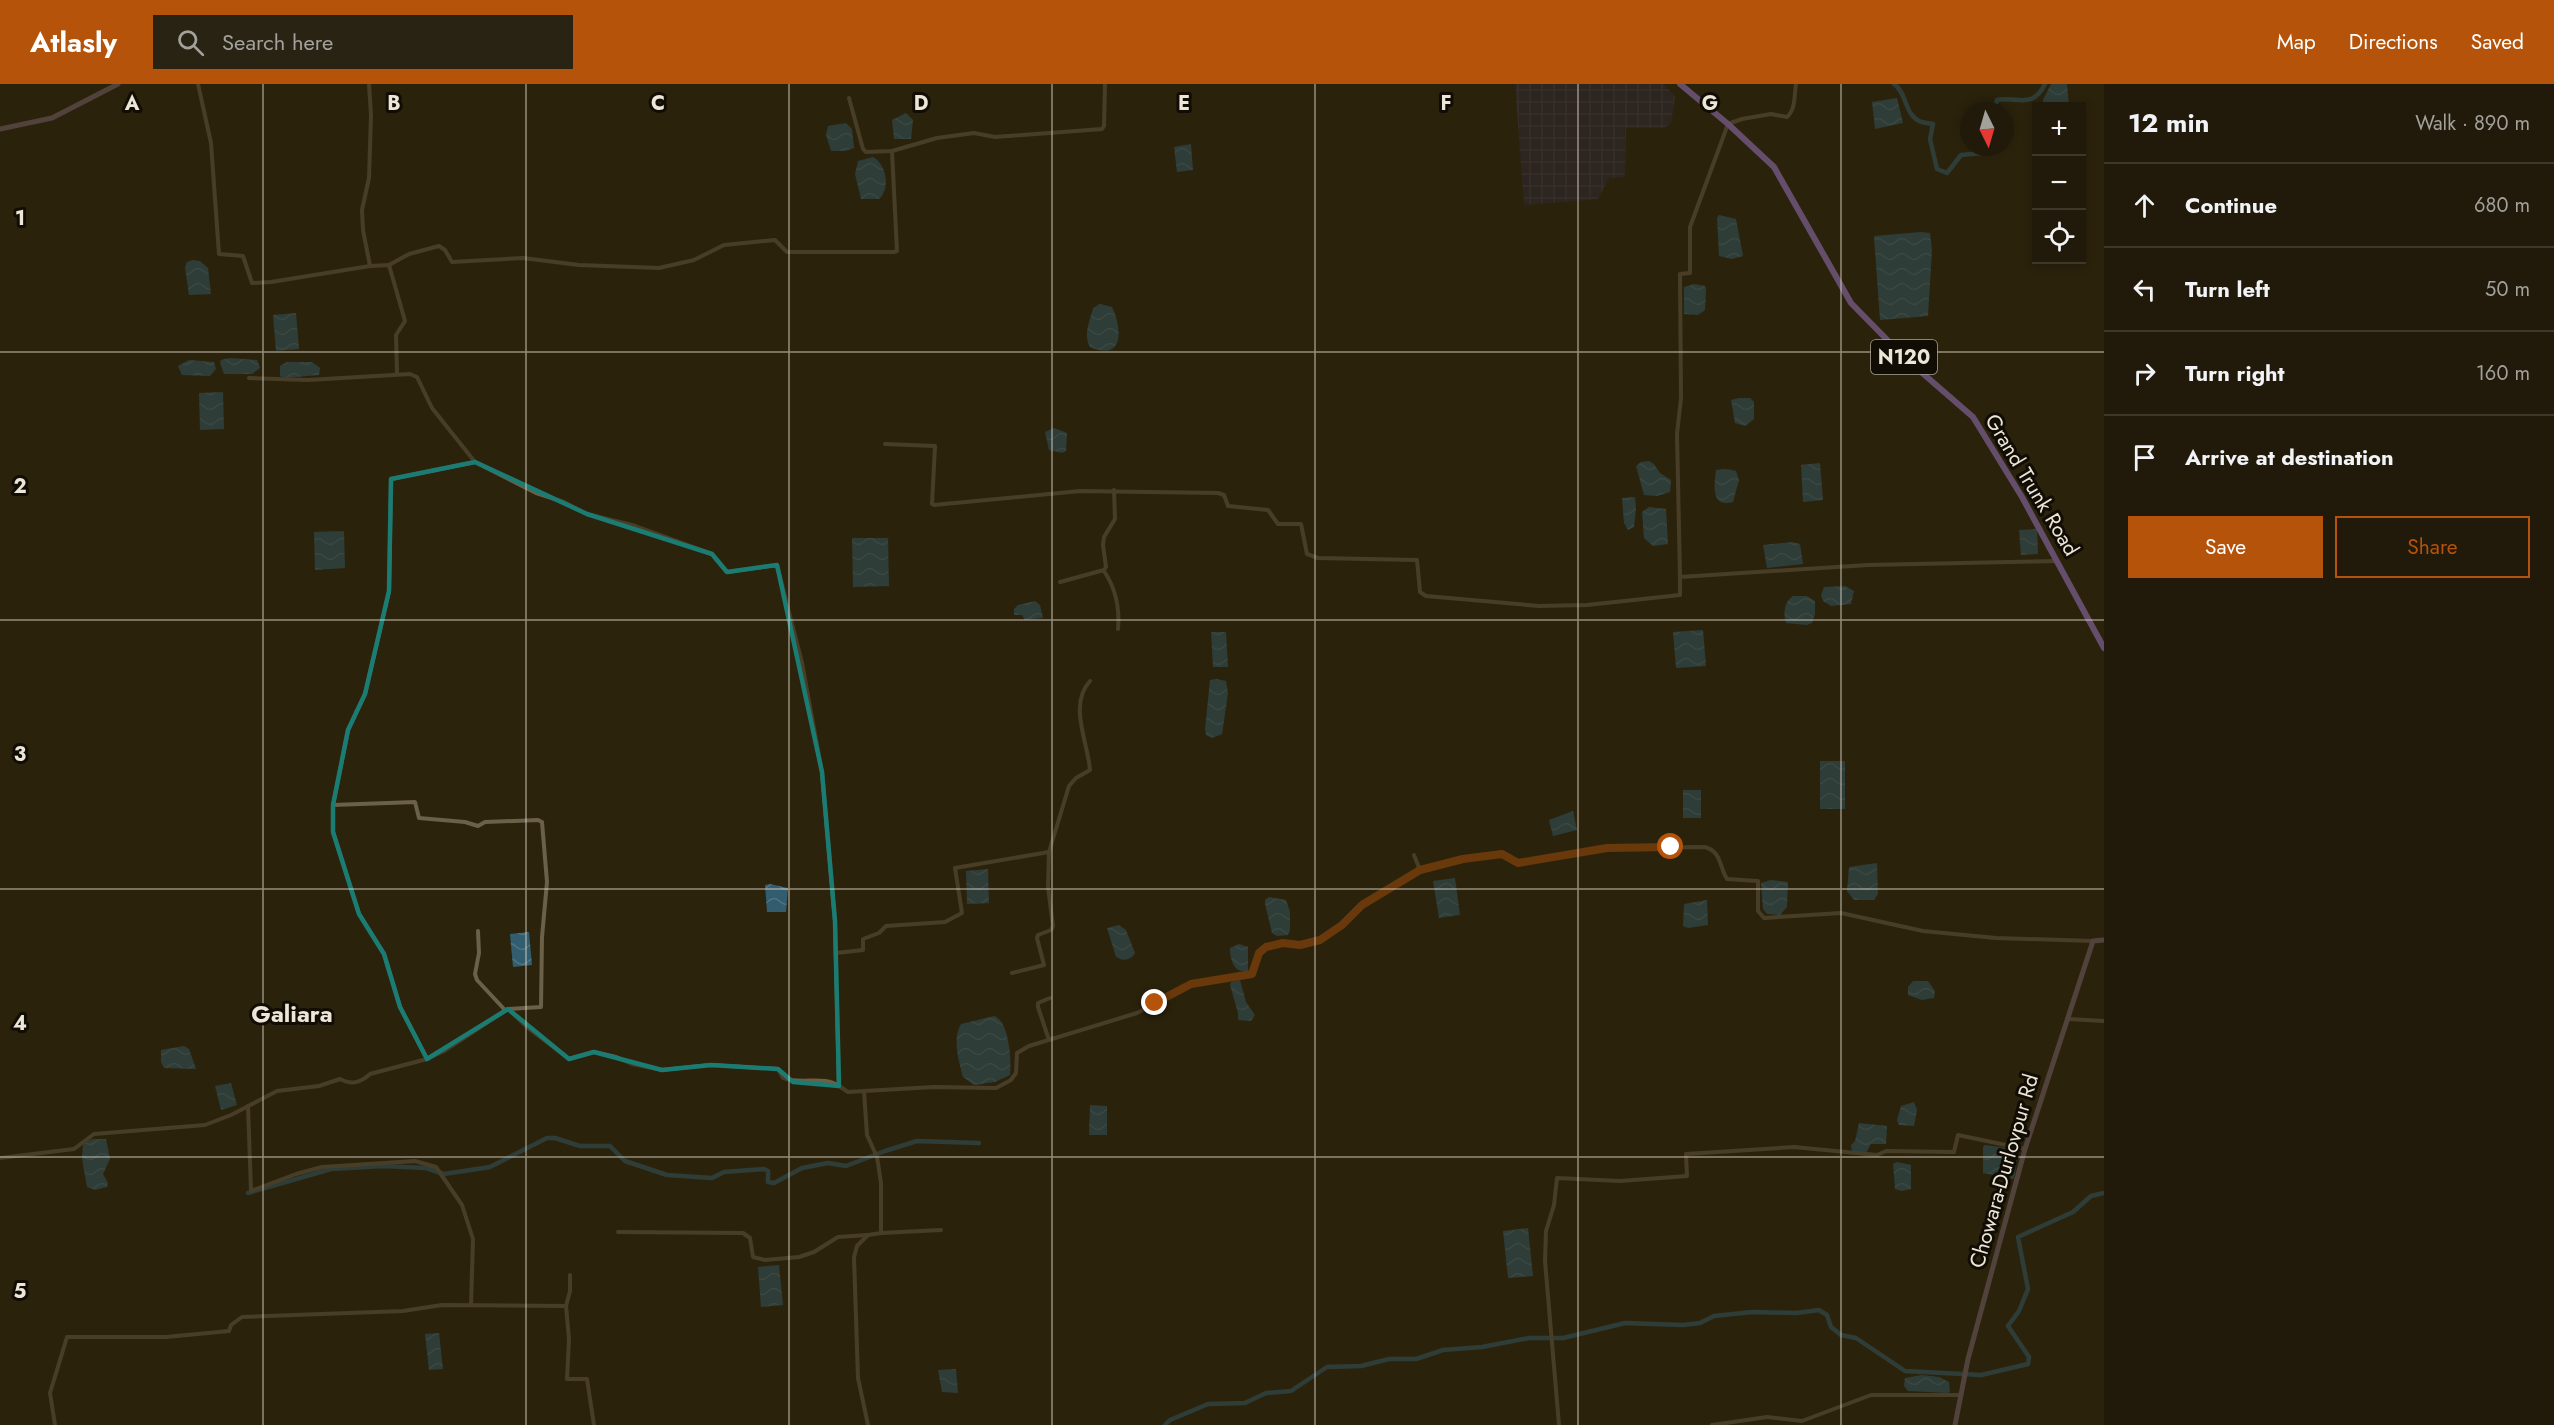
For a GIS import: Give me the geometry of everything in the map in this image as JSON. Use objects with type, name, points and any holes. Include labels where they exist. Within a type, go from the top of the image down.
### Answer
[{"type":"highway","name":"Grand Trunk Road","points":[[1682,85],[1774,167],[1851,303],[1905,358],[1973,417],[2058,561],[2104,648]]},
{"type":"street","points":[[0,129],[52,118],[118,84]]},
{"type":"street","points":[[198,84],[211,143],[219,254],[243,256],[252,283],[389,265],[409,254],[432,246],[439,246],[445,250],[452,262],[523,258],[579,266],[659,268],[694,260],[724,245],[775,240],[787,252],[894,252],[897,251],[892,151]]},
{"type":"street","points":[[369,84],[371,115],[369,178],[362,210],[363,230],[370,266]]},
{"type":"street","points":[[849,98],[863,149],[866,152],[892,151],[937,138],[974,133],[995,137],[1102,129],[1105,84]]},
{"type":"street","points":[[885,444],[935,446],[932,504],[934,505],[1037,494],[1114,490],[1218,492],[1224,495],[1228,506],[1268,510],[1278,524],[1301,524],[1307,554],[1318,558],[1418,560],[1420,592],[1426,596],[1539,606],[1587,605],[1680,595],[1677,434],[1681,398],[1680,274],[1690,273],[1690,227],[1728,124],[1772,114],[1787,117],[1792,113],[1796,84]]},
{"type":"street","points":[[389,265],[405,321],[396,335],[397,373]]},
{"type":"street","points":[[249,378],[308,380],[397,373],[417,377],[432,408],[475,462],[536,493],[564,502],[587,514],[632,525],[712,554],[727,572],[777,566],[802,663],[822,772],[836,953],[839,1086]]},
{"type":"street","points":[[427,1059],[400,1007],[384,954],[359,914],[333,832],[333,805],[348,730],[365,694],[389,591],[391,478],[475,462]]},
{"type":"street","points":[[1104,570],[1106,567],[1104,537],[1115,519],[1114,490]]},
{"type":"street","points":[[1680,578],[1868,565],[2058,561]]},
{"type":"street","points":[[1060,582],[1104,570]]},
{"type":"street","points":[[1104,570],[1111,581],[1119,606],[1118,629]]},
{"type":"street","points":[[1012,973],[1044,965],[1038,935],[1051,930],[1053,926],[1048,887],[1049,852],[1069,786],[1076,778],[1090,770],[1081,725],[1081,705],[1082,691],[1090,681]]},
{"type":"street","points":[[0,1158],[74,1149],[94,1134],[205,1125],[277,1091],[319,1086],[340,1079],[350,1084],[363,1081],[370,1074],[427,1059],[444,1051],[507,1010],[541,1007],[542,938],[547,882],[542,822],[538,820],[485,822],[478,826],[465,822],[421,819],[415,802],[333,805]]},
{"type":"street","points":[[478,931],[479,953],[475,974],[477,980],[507,1010],[569,1059],[594,1052],[616,1057],[632,1064],[662,1070],[711,1065],[778,1070],[783,1078],[793,1082],[834,1082],[848,1092],[934,1087],[996,1088],[1011,1080],[1016,1073],[1017,1053],[1137,1013],[1191,984],[1252,974],[1259,953],[1266,947],[1283,943],[1300,945],[1320,940],[1342,925],[1362,905],[1420,870],[1463,859],[1502,854],[1518,863],[1607,848],[1705,847],[1711,849],[1721,861],[1727,879],[1758,881],[1758,911],[1764,918],[1841,913],[1923,931],[1996,938],[2104,940]]},
{"type":"street","points":[[836,953],[862,950],[863,939],[879,933],[886,926],[945,922],[962,913],[955,868],[1049,852]]},
{"type":"street","points":[[1414,855],[1420,870]]},
{"type":"street","name":"Chowara-Durlovpur Rd","points":[[1955,1425],[1966,1368],[2025,1149],[2093,941]]},
{"type":"street","points":[[1049,1041],[1038,1003],[1050,998]]},
{"type":"street","points":[[2068,1019],[2104,1021]]},
{"type":"street","points":[[864,1091],[867,1135],[877,1156],[881,1183],[881,1233]]},
{"type":"street","points":[[248,1106],[251,1191],[322,1167],[415,1161],[436,1167],[462,1205],[473,1239],[471,1305]]},
{"type":"street","points":[[1559,1425],[1545,1261],[1546,1231],[1554,1205],[1557,1178],[1620,1181],[1687,1176],[1686,1154],[1736,1150],[1794,1147],[1877,1155],[1886,1151],[1954,1152],[1958,1135],[2025,1149]]},
{"type":"street","points":[[618,1232],[743,1233],[750,1238],[753,1257],[765,1260],[799,1257],[814,1252],[838,1237],[941,1230]]},
{"type":"street","points":[[868,1235],[857,1246],[854,1257],[858,1378],[868,1425]]},
{"type":"street","points":[[570,1275],[570,1292],[566,1306],[569,1339],[567,1379],[587,1379],[594,1425]]},
{"type":"street","points":[[55,1425],[50,1393],[67,1337],[166,1337],[229,1331],[231,1324],[242,1317],[403,1311],[442,1305],[566,1306]]},
{"type":"street","points":[[1712,1425],[1767,1417],[1803,1421],[1870,1395],[1961,1395]]},
{"type":"highlighted area","points":[[475,462],[587,514],[712,554],[727,572],[777,565],[822,772],[835,921],[839,1086],[793,1082],[778,1069],[711,1065],[662,1070],[594,1052],[569,1059],[508,1009],[427,1059],[400,1007],[384,954],[359,914],[333,832],[333,805],[348,730],[365,694],[389,591],[391,479]]},
{"type":"shaded area","points":[[1515,84],[1664,84],[1675,97],[1671,123],[1664,128],[1626,128],[1625,177],[1609,178],[1598,199],[1524,205]]},
{"type":"water","points":[[2051,84],[2067,84],[2069,102],[2043,102]]},
{"type":"water","points":[[1897,98],[1903,123],[1875,129],[1872,102]]},
{"type":"water","points":[[906,113],[913,120],[911,139],[894,139],[892,120]]},
{"type":"water","points":[[846,123],[852,129],[854,148],[845,151],[831,151],[826,135],[828,126]]},
{"type":"water","points":[[1191,144],[1193,170],[1177,172],[1174,147]]},
{"type":"water","points":[[873,157],[884,170],[885,189],[879,199],[861,199],[855,174],[858,161]]},
{"type":"water","points":[[1719,215],[1736,219],[1743,256],[1732,259],[1719,256],[1717,218]]},
{"type":"water","points":[[1930,233],[1932,250],[1928,316],[1880,320],[1874,236]]},
{"type":"water","points":[[200,261],[208,268],[211,294],[189,295],[185,267],[187,262]]},
{"type":"water","points":[[1694,284],[1705,286],[1705,310],[1698,315],[1684,314],[1684,287]]},
{"type":"water","points":[[1100,304],[1112,307],[1118,324],[1118,340],[1110,350],[1090,347],[1088,342],[1088,328],[1093,308]]},
{"type":"water","points":[[296,313],[299,349],[276,351],[273,315]]},
{"type":"water","points":[[229,358],[257,360],[260,368],[252,374],[224,374],[220,363],[221,360]]},
{"type":"water","points":[[189,360],[214,362],[216,369],[210,376],[182,375],[178,366]]},
{"type":"water","points":[[287,362],[312,362],[320,368],[319,375],[284,378],[280,376],[280,366]]},
{"type":"water","points":[[223,392],[224,429],[200,430],[199,393]]},
{"type":"water","points":[[1750,398],[1754,402],[1754,419],[1745,426],[1735,423],[1731,400]]},
{"type":"water","points":[[1054,428],[1067,433],[1066,451],[1062,453],[1049,450],[1045,432]]},
{"type":"water","points":[[1649,461],[1660,473],[1671,480],[1670,492],[1657,496],[1644,495],[1636,466],[1641,462]]},
{"type":"water","points":[[1820,463],[1823,500],[1803,502],[1801,465]]},
{"type":"water","points":[[1716,470],[1736,471],[1739,480],[1733,502],[1726,503],[1717,499],[1715,483]]},
{"type":"water","points":[[1635,497],[1634,527],[1628,530],[1624,523],[1622,498]]},
{"type":"water","points":[[1649,507],[1666,509],[1668,544],[1653,546],[1644,538],[1642,512]]},
{"type":"water","points":[[2037,529],[2038,554],[2021,555],[2019,530]]},
{"type":"water","points":[[344,531],[345,568],[315,570],[314,532]]},
{"type":"water","points":[[852,538],[888,538],[889,586],[853,587]]},
{"type":"water","points":[[1792,542],[1800,544],[1803,564],[1767,568],[1763,545]]},
{"type":"water","points":[[1845,586],[1854,591],[1851,604],[1831,606],[1823,601],[1821,595],[1824,587]]},
{"type":"water","points":[[1793,596],[1807,596],[1815,601],[1812,623],[1807,625],[1786,623],[1785,608]]},
{"type":"water","points":[[1035,601],[1040,605],[1043,618],[1025,620],[1022,615],[1014,615],[1014,609],[1018,605]]},
{"type":"water","points":[[1703,630],[1706,666],[1676,668],[1673,632]]},
{"type":"water","points":[[1211,632],[1226,632],[1228,667],[1213,667]]},
{"type":"water","points":[[1210,680],[1226,681],[1228,693],[1222,734],[1212,738],[1206,735],[1205,729]]},
{"type":"water","points":[[1820,761],[1845,761],[1845,809],[1820,809]]},
{"type":"water","points":[[1683,790],[1701,790],[1701,818],[1683,818]]},
{"type":"water","points":[[1573,811],[1577,830],[1553,836],[1549,820]]},
{"type":"water","points":[[1877,863],[1878,894],[1874,900],[1854,900],[1847,891],[1849,867]]},
{"type":"water","points":[[988,869],[989,903],[967,904],[966,871]]},
{"type":"water","points":[[1455,878],[1460,915],[1439,918],[1433,881]]},
{"type":"water","points":[[1771,880],[1788,882],[1787,907],[1780,915],[1767,914],[1763,909],[1761,883]]},
{"type":"water","points":[[765,885],[788,888],[786,912],[767,912]]},
{"type":"water","points":[[1269,897],[1286,900],[1290,912],[1288,935],[1277,936],[1272,933],[1265,904],[1265,900]]},
{"type":"water","points":[[1707,900],[1708,925],[1688,928],[1683,926],[1684,904]]},
{"type":"water","points":[[1119,925],[1126,930],[1135,953],[1126,960],[1116,957],[1107,928]]},
{"type":"water","points":[[529,932],[532,965],[513,967],[510,934]]},
{"type":"water","points":[[1239,944],[1248,947],[1248,971],[1239,970],[1232,961],[1230,948]]},
{"type":"water","points":[[1240,980],[1246,1002],[1255,1015],[1251,1021],[1238,1020],[1230,985],[1231,982]]},
{"type":"water","points":[[1913,981],[1928,981],[1935,991],[1934,998],[1922,1000],[1908,995],[1908,987]]},
{"type":"water","points":[[994,1016],[999,1019],[1006,1033],[1010,1052],[1010,1075],[995,1082],[974,1085],[963,1077],[957,1050],[958,1030],[961,1024]]},
{"type":"water","points":[[184,1046],[189,1049],[196,1069],[164,1068],[161,1062],[161,1050]]},
{"type":"water","points":[[231,1083],[237,1105],[221,1110],[215,1086]]},
{"type":"water","points":[[1914,1102],[1917,1110],[1914,1126],[1899,1125],[1897,1120],[1901,1106]]},
{"type":"water","points":[[1090,1105],[1107,1106],[1107,1135],[1089,1135]]},
{"type":"water","points":[[1859,1123],[1887,1126],[1886,1144],[1871,1144],[1866,1153],[1852,1152],[1851,1145],[1855,1141]]},
{"type":"water","points":[[92,1139],[106,1139],[110,1159],[103,1174],[108,1183],[107,1187],[95,1190],[87,1187],[82,1159],[83,1144]]},
{"type":"water","points":[[1985,1145],[2007,1148],[2018,1153],[2014,1179],[1983,1173],[1983,1147]]},
{"type":"water","points":[[1897,1162],[1911,1165],[1911,1189],[1902,1191],[1895,1189],[1893,1164]]},
{"type":"water","points":[[1528,1228],[1533,1276],[1508,1278],[1503,1231]]},
{"type":"water","points":[[779,1265],[783,1305],[761,1307],[758,1267]]},
{"type":"water","points":[[439,1333],[443,1369],[429,1370],[425,1334]]},
{"type":"water","points":[[956,1369],[958,1393],[942,1392],[938,1370]]},
{"type":"water","points":[[1922,1375],[1939,1377],[1949,1382],[1950,1391],[1948,1393],[1908,1391],[1904,1386],[1905,1378]]},
{"type":"waterway","points":[[1894,84],[1901,92],[1914,117],[1921,122],[1933,124],[1930,139],[1937,169],[1947,173],[1960,156]]},
{"type":"waterway","points":[[1996,102],[2005,99],[2030,99],[2035,97],[2045,84]]},
{"type":"waterway","points":[[248,1193],[331,1169],[383,1166],[426,1168],[444,1174],[490,1167],[547,1138],[555,1138],[580,1146],[610,1146],[625,1161],[667,1175],[712,1178],[724,1172],[764,1169],[768,1171],[768,1182],[774,1183],[802,1168],[828,1163],[846,1166],[917,1141],[979,1143]]},
{"type":"waterway","points":[[1165,1425],[1170,1420],[1208,1404],[1245,1403],[1266,1393],[1291,1391],[1327,1367],[1361,1366],[1389,1359],[1416,1359],[1443,1350],[1482,1347],[1529,1338],[1563,1338],[1625,1323],[1683,1325],[1700,1323],[1714,1316],[1752,1312],[1796,1313],[1819,1310],[1827,1315],[1831,1327],[1841,1335],[1856,1338],[1905,1371],[1981,1375],[2028,1364],[2029,1357],[2008,1326],[2019,1311],[2028,1289],[2018,1237],[2073,1212],[2091,1196],[2104,1193]]},
{"type":"district","name":"Galiara","points":[[292,1014]]},
{"type":"route","points":[[1155,1003],[1191,984],[1252,974],[1259,953],[1266,947],[1283,943],[1300,945],[1320,940],[1342,925],[1362,905],[1420,870],[1463,859],[1502,854],[1518,863],[1607,848],[1671,847]]}]
